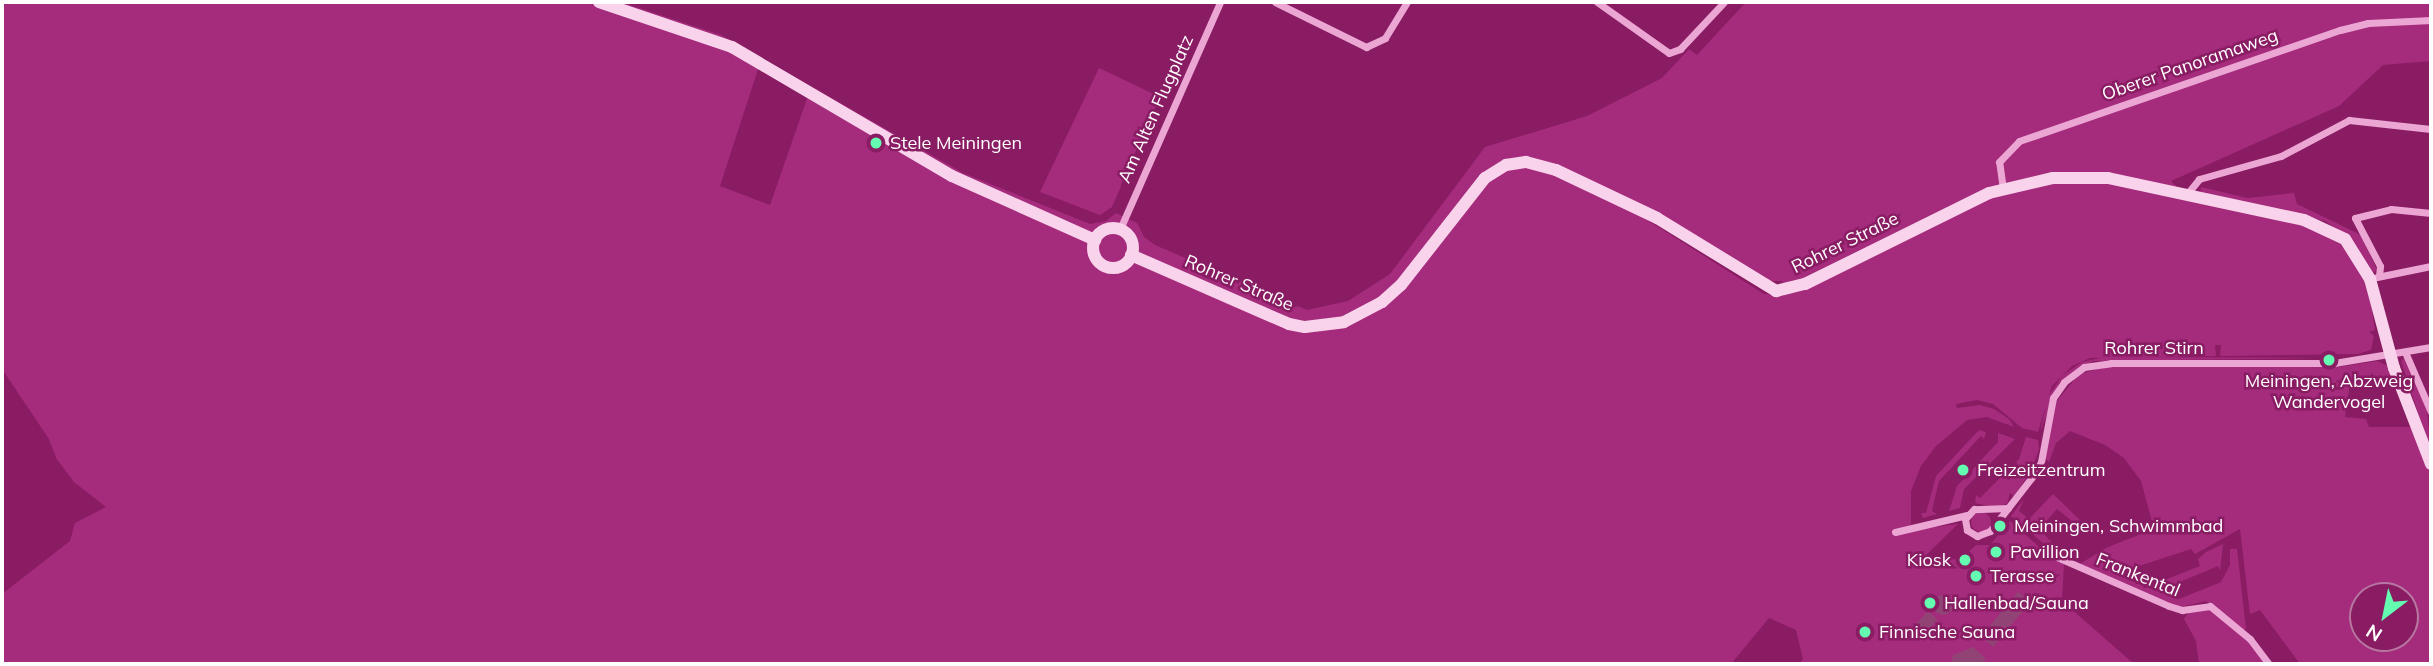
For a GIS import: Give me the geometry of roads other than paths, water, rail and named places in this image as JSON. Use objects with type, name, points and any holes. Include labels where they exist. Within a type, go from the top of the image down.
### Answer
[{"type":"main road","points":[[599,2],[743,53],[952,176],[1095,240]]},
{"type":"main road","name":"Rohrer Straße","points":[[1131,255],[1281,321],[1324,326],[1344,322],[1382,302],[1418,266],[1485,178],[1506,164],[1544,166],[1619,199],[1776,291],[1805,284],[2003,189],[2075,176],[2187,194],[2321,225],[2352,247],[2374,277],[2390,355],[2431,464]]},
{"type":"main road","points":[[1107,228],[1120,229],[1132,242],[1131,255],[1121,266],[1107,266],[1095,256],[1095,240],[1107,228]]},
{"type":"street","name":"Am Alten Flugplatz","points":[[1120,229],[1220,2]]},
{"type":"street","points":[[1275,2],[1366,47],[1385,38],[1407,2]]},
{"type":"street","points":[[1597,2],[1670,53],[1680,49],[1724,2]]},
{"type":"street","name":"Oberer Panoramaweg","points":[[2003,189],[1999,162],[2013,143],[2340,30],[2368,23],[2431,20]]},
{"type":"street","points":[[2187,194],[2199,179],[2281,156],[2349,120],[2431,129]]},
{"type":"street","points":[[2374,277],[2380,266],[2355,218],[2391,209],[2431,214]]},
{"type":"street","points":[[2374,277],[2431,266]]},
{"type":"street","name":"Rohrer Stirn","points":[[1967,515],[1967,530],[1982,536],[2008,508],[2041,462],[2056,392],[2084,367],[2111,362],[2334,363],[2431,348]]},
{"type":"street","points":[[2405,352],[2431,412]]},
{"type":"street","points":[[1895,532],[1967,515],[1978,508],[2008,508]]},
{"type":"street","name":"Frankental","points":[[2057,557],[2169,606],[2182,610],[2210,606],[2250,639],[2269,664]]},
{"type":"place","name":"Stele Meiningen","points":[[876,143]]},
{"type":"place","name":"Meiningen, Abzweig Wandervogel","points":[[2329,360]]},
{"type":"place","name":"Freizeitzentrum","points":[[1963,470]]},
{"type":"place","name":"Meiningen, Schwimmbad","points":[[2000,526]]},
{"type":"place","name":"Pavillion","points":[[1996,552]]},
{"type":"place","name":"Kiosk","points":[[1965,560]]},
{"type":"place","name":"Terasse","points":[[1976,576]]},
{"type":"place","name":"Hallenbad/Sauna","points":[[1930,603]]},
{"type":"place","name":"Finnische Sauna","points":[[1865,632]]}]
